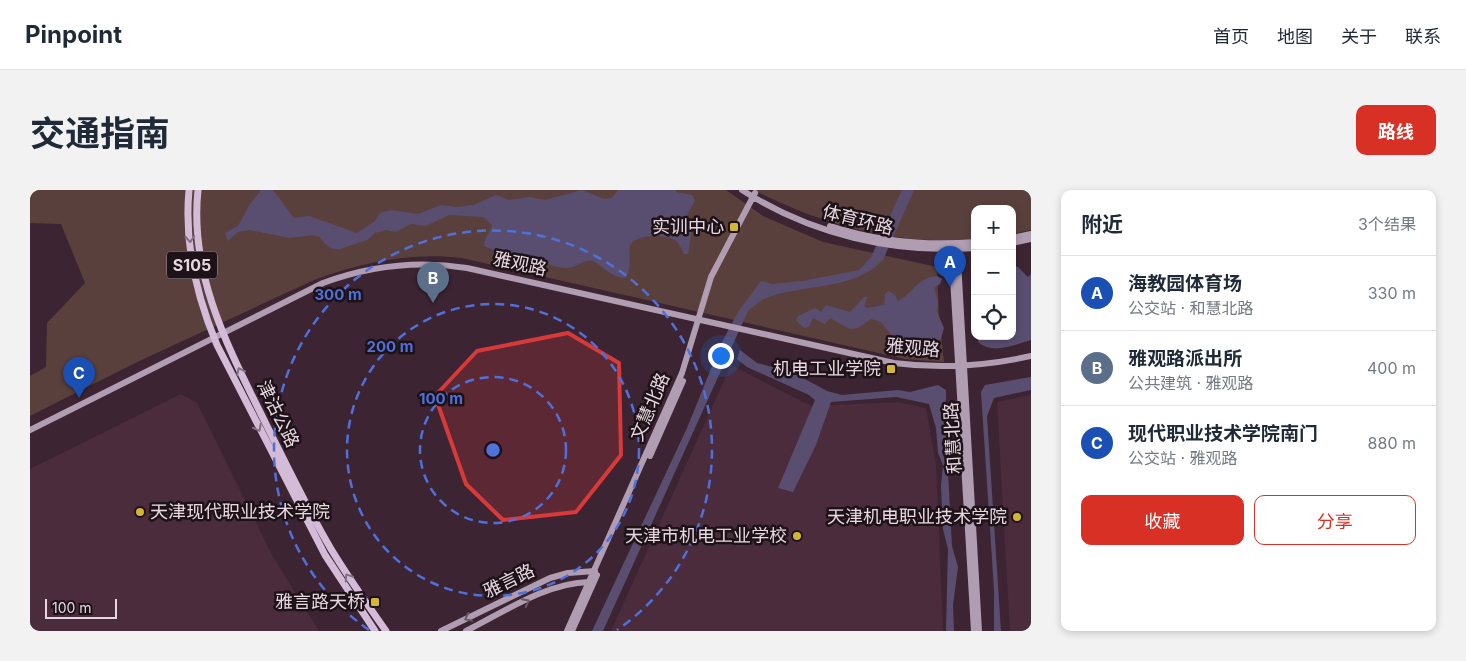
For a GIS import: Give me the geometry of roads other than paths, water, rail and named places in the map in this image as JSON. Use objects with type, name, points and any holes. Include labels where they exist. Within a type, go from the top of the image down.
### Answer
[{"type":"main road","name":"津沽公路","points":[[189,190],[188,217],[193,271],[201,303],[214,338],[313,533],[337,575],[375,631]]},
{"type":"main road","name":"津沽公路","points":[[198,190],[196,219],[201,267],[222,335],[317,525],[345,571],[386,631]]},
{"type":"main road","name":"体育环路","points":[[742,190],[813,220],[876,240],[971,248]]},
{"type":"main road","name":"文慧北路","points":[[567,631],[682,373],[715,268],[755,195]]},
{"type":"main road","points":[[1016,237],[1031,234]]},
{"type":"main road","points":[[1016,242],[1031,239]]},
{"type":"main road","name":"体育环路","points":[[954,246],[971,243]]},
{"type":"main road","name":"和慧北路","points":[[954,246],[974,631]]},
{"type":"main road","name":"雅观路","points":[[30,432],[214,338],[334,282],[388,269],[429,266],[481,274],[699,322],[877,364],[916,368],[961,367],[1031,357]]},
{"type":"main road","name":"文慧北路","points":[[572,631],[678,391],[693,353],[699,322]]},
{"type":"main road","name":"和慧北路","points":[[961,367],[979,631]]},
{"type":"main road","name":"雅言路","points":[[441,631],[550,578],[568,573],[594,571]]},
{"type":"main road","name":"雅言路","points":[[466,631],[548,591],[564,585],[589,582]]},
{"type":"street","points":[[429,266],[430,294]]},
{"type":"place","name":"实训中心","points":[[734,227]]},
{"type":"place","name":"海教园体育场","points":[[950,287]]},
{"type":"place","name":"雅观路派出所","points":[[433,303]]},
{"type":"place","name":"机电工业学院","points":[[891,369]]},
{"type":"place","name":"现代职业技术学院南门","points":[[79,398]]},
{"type":"place","name":"天津现代职业技术学院","points":[[140,512]]},
{"type":"place","name":"天津机电职业技术学院","points":[[1017,517]]},
{"type":"place","name":"天津市机电工业学校","points":[[797,536]]},
{"type":"place","name":"雅言路天桥","points":[[375,602]]}]
